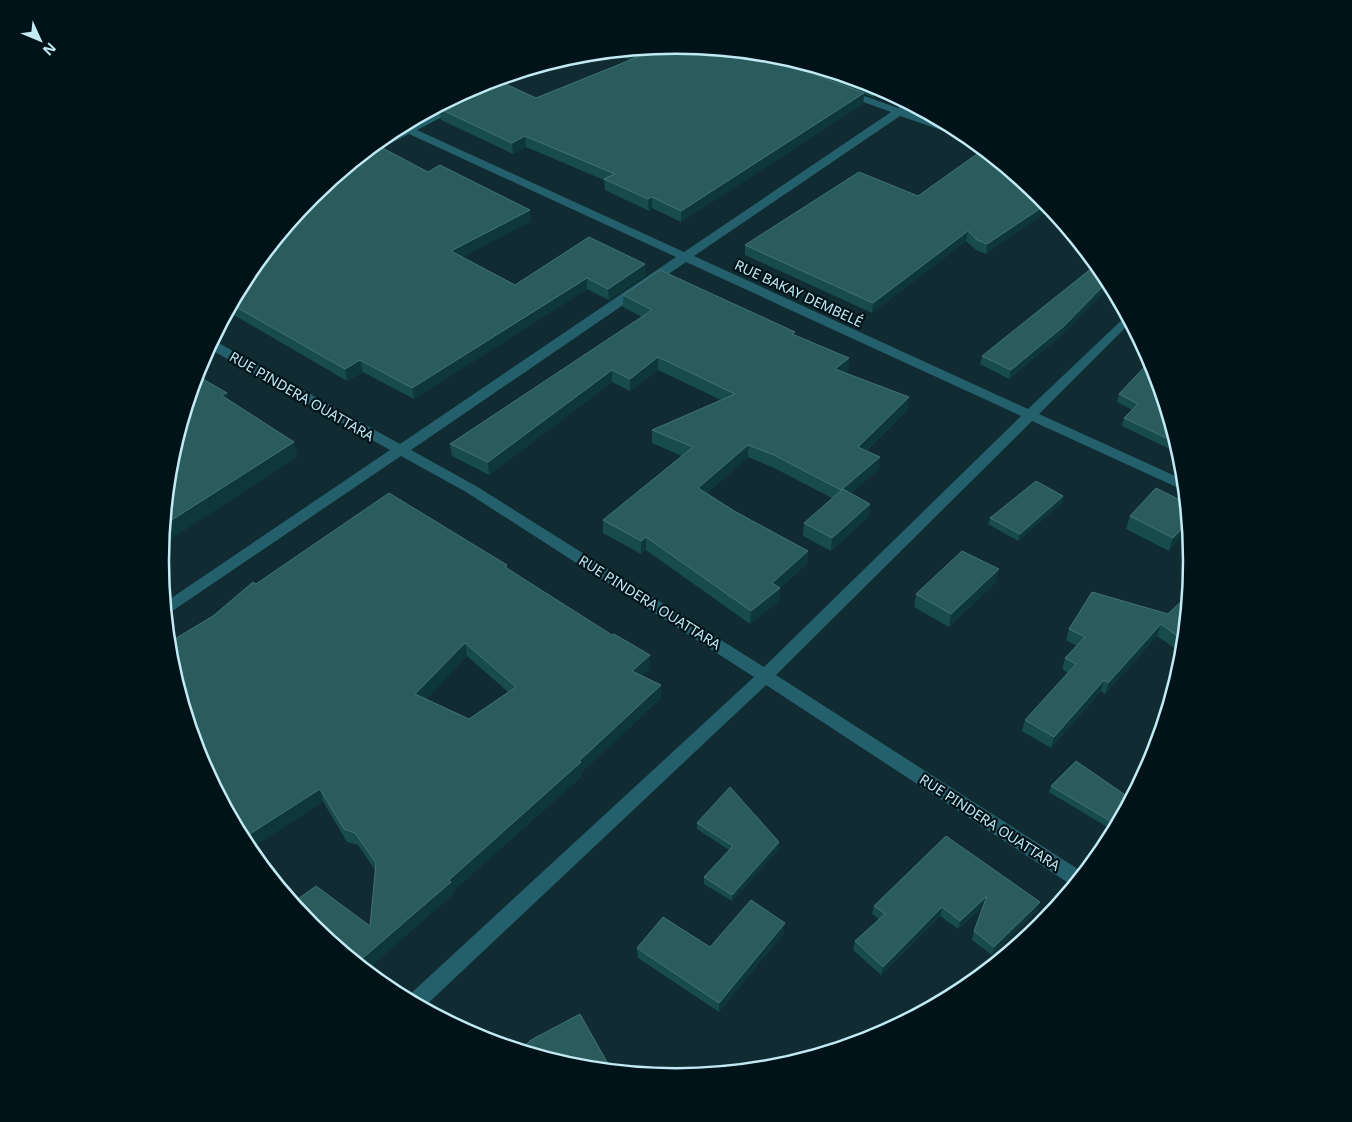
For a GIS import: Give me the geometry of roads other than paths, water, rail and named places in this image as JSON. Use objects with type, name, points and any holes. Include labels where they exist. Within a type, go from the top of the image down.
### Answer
[{"type":"street","points":[[834,88],[900,106]]},
{"type":"street","points":[[443,111],[488,90]]},
{"type":"street","points":[[171,606],[903,108]]},
{"type":"street","name":"RUE BAKAY DEMBELÉ","points":[[409,130],[1177,482]]},
{"type":"street","points":[[420,999],[766,676],[1123,323]]},
{"type":"street","name":"RUE PINDERA OUATTARA","points":[[216,347],[399,451],[471,489],[766,676],[1073,876]]}]
